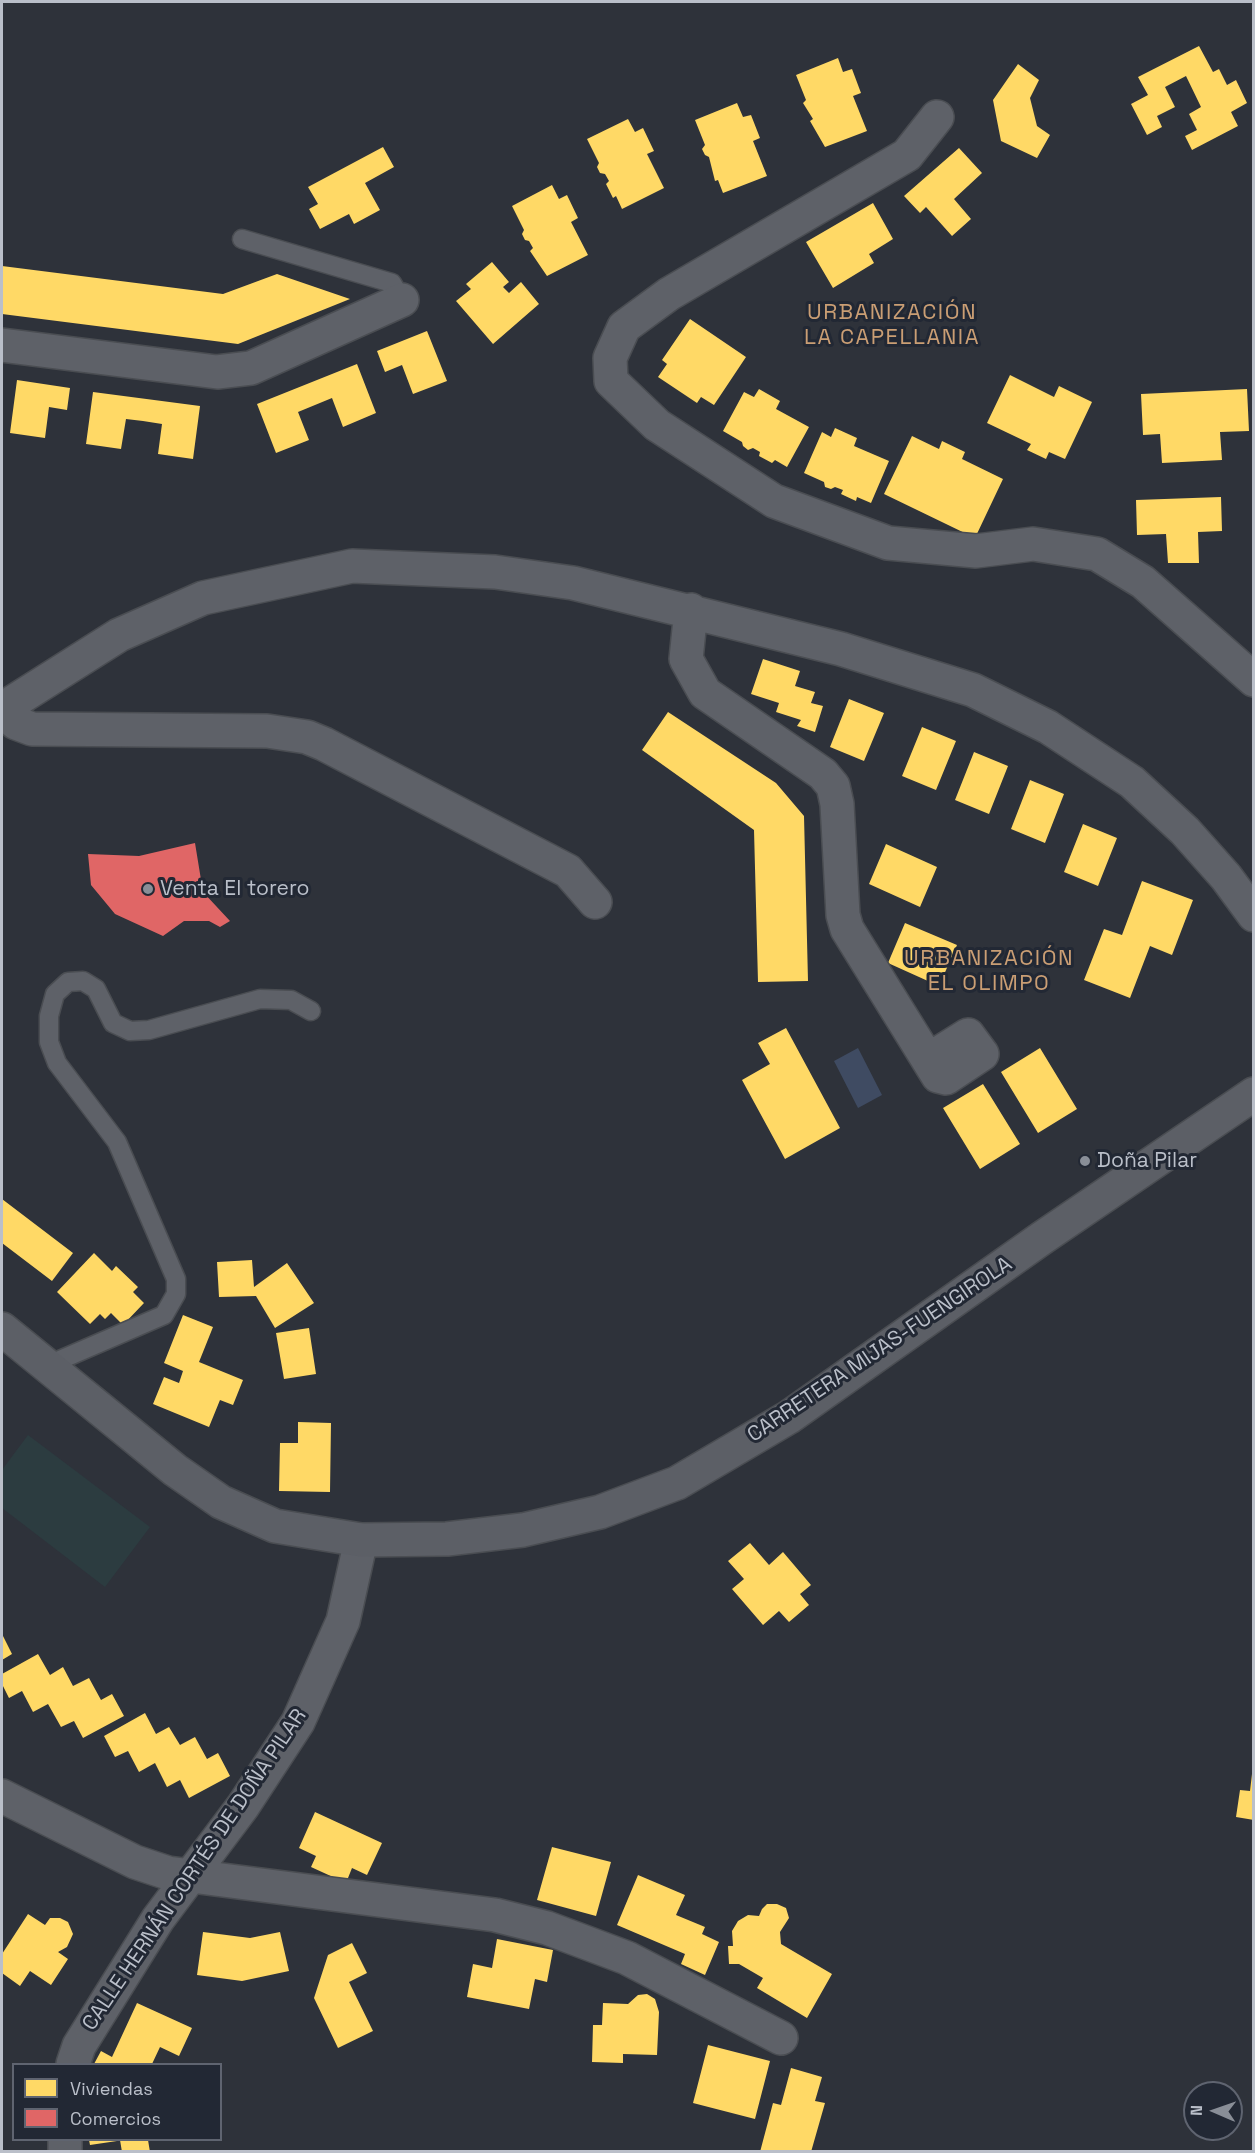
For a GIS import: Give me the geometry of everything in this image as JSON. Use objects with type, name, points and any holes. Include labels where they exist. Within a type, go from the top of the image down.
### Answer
[{"type":"main road","name":"CARRETERA MIJAS-FUENGIROLA","points":[[2,1329],[175,1470],[221,1502],[275,1526],[361,1540],[447,1539],[523,1530],[600,1512],[677,1483],[789,1417],[1042,1238],[1254,1094]]},
{"type":"street","points":[[937,117],[907,155],[669,294],[624,327],[610,358],[611,381],[657,425],[774,501],[888,543],[976,551],[1033,544],[1097,554],[1143,582],[1251,671]]},
{"type":"street","points":[[2,345],[217,372],[251,369],[402,300]]},
{"type":"street","points":[[595,902],[568,871],[307,737],[267,731],[32,729],[16,723],[2,709],[120,635],[203,597],[352,566],[506,574],[573,583],[691,610],[840,649],[973,690],[1048,727],[1132,782],[1185,831],[1226,877],[1254,915]]},
{"type":"street","points":[[691,610],[686,659],[705,693],[823,774],[833,786],[837,804],[843,915],[847,929],[928,1060]]},
{"type":"street","name":"CALLE HERNÁN CORTÉS DE DOÑA PILAR","points":[[73,2063],[79,2046],[158,1919],[243,1806],[298,1722],[343,1622],[361,1540]]},
{"type":"street","points":[[2,1796],[135,1862],[168,1873],[316,1894],[495,1915],[547,1928],[627,1958],[780,2038]]},
{"type":"lane","points":[[242,239],[392,283],[402,300]]},
{"type":"lane","points":[[46,1366],[164,1315],[177,1294],[176,1279],[117,1142],[57,1064],[49,1042],[49,1016],[56,994],[68,982],[83,981],[96,989],[113,1023],[130,1031],[149,1030],[260,999],[291,1000],[311,1011]]},
{"type":"shaded area","points":[[28,1435],[150,1527],[105,1587],[2,1508],[2,1470]]},
{"type":"water","points":[[858,1048],[882,1095],[858,1108],[834,1061]]},
{"type":"building: Viviendas","points":[[1199,46],[1213,72],[1219,69],[1227,85],[1236,80],[1247,103],[1231,112],[1238,126],[1192,150],[1185,136],[1197,130],[1189,114],[1201,107],[1186,76],[1165,87],[1175,107],[1157,116],[1162,127],[1147,135],[1131,104],[1148,95],[1138,77]]},
{"type":"building: Viviendas","points":[[838,58],[843,72],[852,69],[861,93],[853,96],[867,131],[825,147],[810,121],[813,119],[803,103],[806,100],[796,75]]},
{"type":"building: Viviendas","points":[[1018,64],[1039,80],[1030,98],[1037,126],[1050,135],[1037,158],[1001,141],[993,100]]},
{"type":"building: Viviendas","points":[[737,103],[743,117],[751,115],[760,138],[753,141],[767,176],[723,193],[718,180],[715,181],[709,157],[702,149],[705,145],[695,120]]},
{"type":"building: Viviendas","points":[[628,119],[635,132],[643,128],[654,151],[647,154],[664,188],[622,209],[616,196],[613,198],[606,184],[609,181],[605,174],[600,173],[597,167],[599,163],[587,139]]},
{"type":"building: Viviendas","points":[[383,147],[394,167],[365,183],[380,210],[354,224],[349,214],[320,229],[309,209],[318,204],[308,187]]},
{"type":"building: Viviendas","points":[[959,148],[982,173],[954,199],[971,219],[952,236],[926,207],[920,213],[904,196]]},
{"type":"building: Viviendas","points":[[552,185],[559,199],[567,195],[578,218],[571,222],[588,255],[547,276],[530,251],[533,248],[522,234],[524,230],[512,206]]},
{"type":"building: Viviendas","points":[[873,203],[893,239],[869,254],[874,263],[833,288],[806,242]]},
{"type":"building: Viviendas","points":[[492,262],[509,282],[503,287],[509,293],[521,282],[539,304],[493,344],[456,301],[471,289],[466,284]]},
{"type":"building: Viviendas","points":[[2,266],[223,294],[277,274],[350,299],[238,344],[2,314]]},
{"type":"building: Viviendas","points":[[690,319],[746,357],[714,405],[701,397],[697,403],[658,377],[667,364],[662,360]]},
{"type":"building: Viviendas","points":[[427,331],[447,381],[413,394],[402,365],[385,372],[377,351]]},
{"type":"building: Viviendas","points":[[357,364],[376,413],[343,427],[332,398],[298,412],[309,440],[276,453],[257,404]]},
{"type":"building: Viviendas","points":[[1010,375],[1054,397],[1059,386],[1092,402],[1065,459],[1049,452],[1046,459],[1027,450],[1031,444],[987,423]]},
{"type":"building: Viviendas","points":[[17,380],[70,388],[67,410],[49,407],[45,438],[10,433]]},
{"type":"building: Viviendas","points":[[759,389],[780,401],[776,409],[809,427],[787,467],[775,460],[772,463],[759,456],[760,452],[753,448],[748,450],[742,442],[723,431],[744,392],[754,397]]},
{"type":"building: Viviendas","points":[[1247,389],[1249,431],[1220,432],[1222,460],[1162,463],[1160,434],[1143,435],[1141,394]]},
{"type":"building: Viviendas","points":[[93,392],[200,406],[193,459],[158,454],[162,424],[143,421],[126,419],[121,449],[86,444]]},
{"type":"building: Viviendas","points":[[835,428],[857,438],[854,446],[889,461],[871,503],[857,497],[856,501],[841,494],[843,490],[825,487],[824,482],[804,473],[822,432],[831,437]]},
{"type":"building: Viviendas","points":[[912,436],[939,449],[942,441],[965,452],[962,459],[1003,479],[975,538],[884,494]]},
{"type":"building: Viviendas","points":[[1221,497],[1222,531],[1198,532],[1199,563],[1168,563],[1166,534],[1137,535],[1136,500]]},
{"type":"building: Viviendas","points":[[763,659],[800,671],[795,686],[815,692],[811,703],[823,706],[815,732],[797,726],[801,720],[776,712],[779,703],[751,694]]},
{"type":"building: Viviendas","points":[[849,699],[884,713],[864,761],[830,747]]},
{"type":"building: Viviendas","points":[[668,712],[776,783],[804,816],[808,981],[758,982],[754,830],[642,750]]},
{"type":"building: Viviendas","points":[[922,727],[956,741],[936,790],[902,776]]},
{"type":"building: Viviendas","points":[[974,752],[1008,766],[989,814],[955,800]]},
{"type":"building: Viviendas","points":[[1030,780],[1064,794],[1045,843],[1011,829]]},
{"type":"building: Viviendas","points":[[1083,824],[1117,838],[1098,886],[1064,872]]},
{"type":"building: Viviendas","points":[[886,844],[937,867],[920,907],[869,884]]},
{"type":"building: Viviendas","points":[[1142,881],[1193,900],[1172,955],[1150,946],[1130,998],[1084,980],[1104,929],[1122,935]]},
{"type":"building: Viviendas","points":[[905,923],[957,945],[939,986],[888,963]]},
{"type":"building: Viviendas","points":[[786,1028],[840,1128],[785,1159],[742,1080],[770,1064],[758,1043]]},
{"type":"building: Viviendas","points":[[1040,1048],[1077,1109],[1038,1133],[1001,1072]]},
{"type":"building: Viviendas","points":[[983,1084],[1020,1144],[980,1169],[943,1108]]},
{"type":"building: Viviendas","points":[[2,1199],[73,1253],[52,1281],[2,1243]]},
{"type":"building: Viviendas","points":[[94,1253],[112,1271],[116,1266],[138,1287],[133,1292],[144,1303],[123,1325],[111,1313],[105,1319],[100,1314],[90,1324],[57,1292]]},
{"type":"building: Viviendas","points":[[252,1260],[254,1287],[287,1263],[314,1303],[275,1328],[256,1296],[219,1297],[217,1262]]},
{"type":"building: Viviendas","points":[[183,1315],[213,1327],[199,1362],[243,1380],[233,1405],[220,1400],[209,1427],[153,1404],[164,1377],[179,1383],[183,1371],[164,1363]]},
{"type":"building: Viviendas","points":[[309,1328],[316,1374],[284,1379],[276,1333]]},
{"type":"building: Viviendas","points":[[298,1422],[331,1423],[330,1492],[279,1491],[280,1443],[298,1443]]},
{"type":"building: Viviendas","points":[[750,1543],[769,1565],[783,1552],[811,1585],[800,1594],[809,1605],[789,1622],[779,1611],[763,1625],[732,1589],[744,1579],[728,1561]]},
{"type":"building: Viviendas","points":[[2,1634],[12,1654],[2,1660]]},
{"type":"building: Viviendas","points":[[38,1654],[50,1675],[63,1667],[73,1686],[89,1678],[101,1700],[112,1694],[124,1716],[83,1738],[74,1721],[61,1727],[48,1704],[33,1712],[22,1691],[9,1698],[2,1684],[2,1674]]},
{"type":"building: Viviendas","points":[[145,1713],[156,1734],[169,1727],[180,1745],[195,1737],[207,1759],[218,1753],[230,1776],[189,1798],[180,1780],[167,1787],[155,1763],[139,1772],[128,1751],[115,1757],[104,1736]]},
{"type":"building: Viviendas","points":[[1252,1774],[1254,1774],[1254,1820],[1236,1817],[1240,1790],[1250,1791]]},
{"type":"building: Viviendas","points":[[315,1812],[382,1843],[367,1875],[352,1868],[346,1883],[311,1867],[316,1856],[299,1848]]},
{"type":"building: Viviendas","points":[[552,1847],[611,1862],[596,1916],[537,1900]]},
{"type":"building: Viviendas","points":[[638,1875],[685,1895],[676,1915],[705,1927],[702,1934],[719,1942],[705,1975],[681,1964],[685,1954],[617,1925]]},
{"type":"building: Viviendas","points":[[767,1904],[777,1904],[786,1908],[789,1918],[780,1932],[781,1944],[832,1974],[807,2018],[757,1988],[763,1978],[739,1964],[729,1964],[728,1946],[733,1946],[732,1931],[738,1921],[748,1915],[759,1916]]},
{"type":"building: Viviendas","points":[[28,1914],[45,1925],[50,1918],[60,1918],[68,1922],[73,1934],[67,1947],[58,1952],[68,1959],[51,1985],[30,1971],[20,1986],[2,1973],[2,1954]]},
{"type":"building: Viviendas","points":[[203,1932],[250,1938],[280,1932],[289,1971],[242,1981],[197,1975]]},
{"type":"building: Viviendas","points":[[497,1939],[553,1950],[547,1982],[535,1979],[529,2009],[467,1997],[473,1964],[492,1968]]},
{"type":"building: Viviendas","points":[[352,1943],[367,1973],[349,1982],[373,2031],[338,2048],[314,1998],[328,1955]]},
{"type":"building: Viviendas","points":[[647,1994],[655,1999],[659,2012],[657,2055],[623,2054],[623,2063],[592,2062],[593,2025],[602,2025],[603,2003],[628,2004],[638,1995]]},
{"type":"building: Viviendas","points":[[137,2003],[192,2028],[179,2056],[160,2047],[152,2063],[95,2063],[101,2051],[112,2057]]},
{"type":"building: Viviendas","points":[[708,2045],[770,2061],[755,2119],[693,2103]]},
{"type":"building: Viviendas","points":[[791,2068],[822,2077],[815,2101],[825,2103],[811,2152],[760,2152],[773,2103],[781,2105]]},
{"type":"building: Viviendas","points":[[89,2141],[117,2141],[90,2145]]},
{"type":"building: Viviendas","points":[[120,2141],[148,2141],[150,2152],[122,2152]]},
{"type":"building: Comercios","name":"Venta El torero","points":[[195,843],[203,892],[230,921],[220,927],[209,921],[184,921],[163,936],[115,914],[91,885],[88,854],[139,856]]},
{"type":"place","name":"Venta El torero","points":[[148,889]]},
{"type":"place","name":"Doña Pilar","points":[[1085,1161]]},
{"type":"district","name":"URBANIZACIÓN LA CAPELLANIA","points":[[892,326]]},
{"type":"district","name":"URBANIZACIÓN EL OLIMPO","points":[[989,972]]}]
